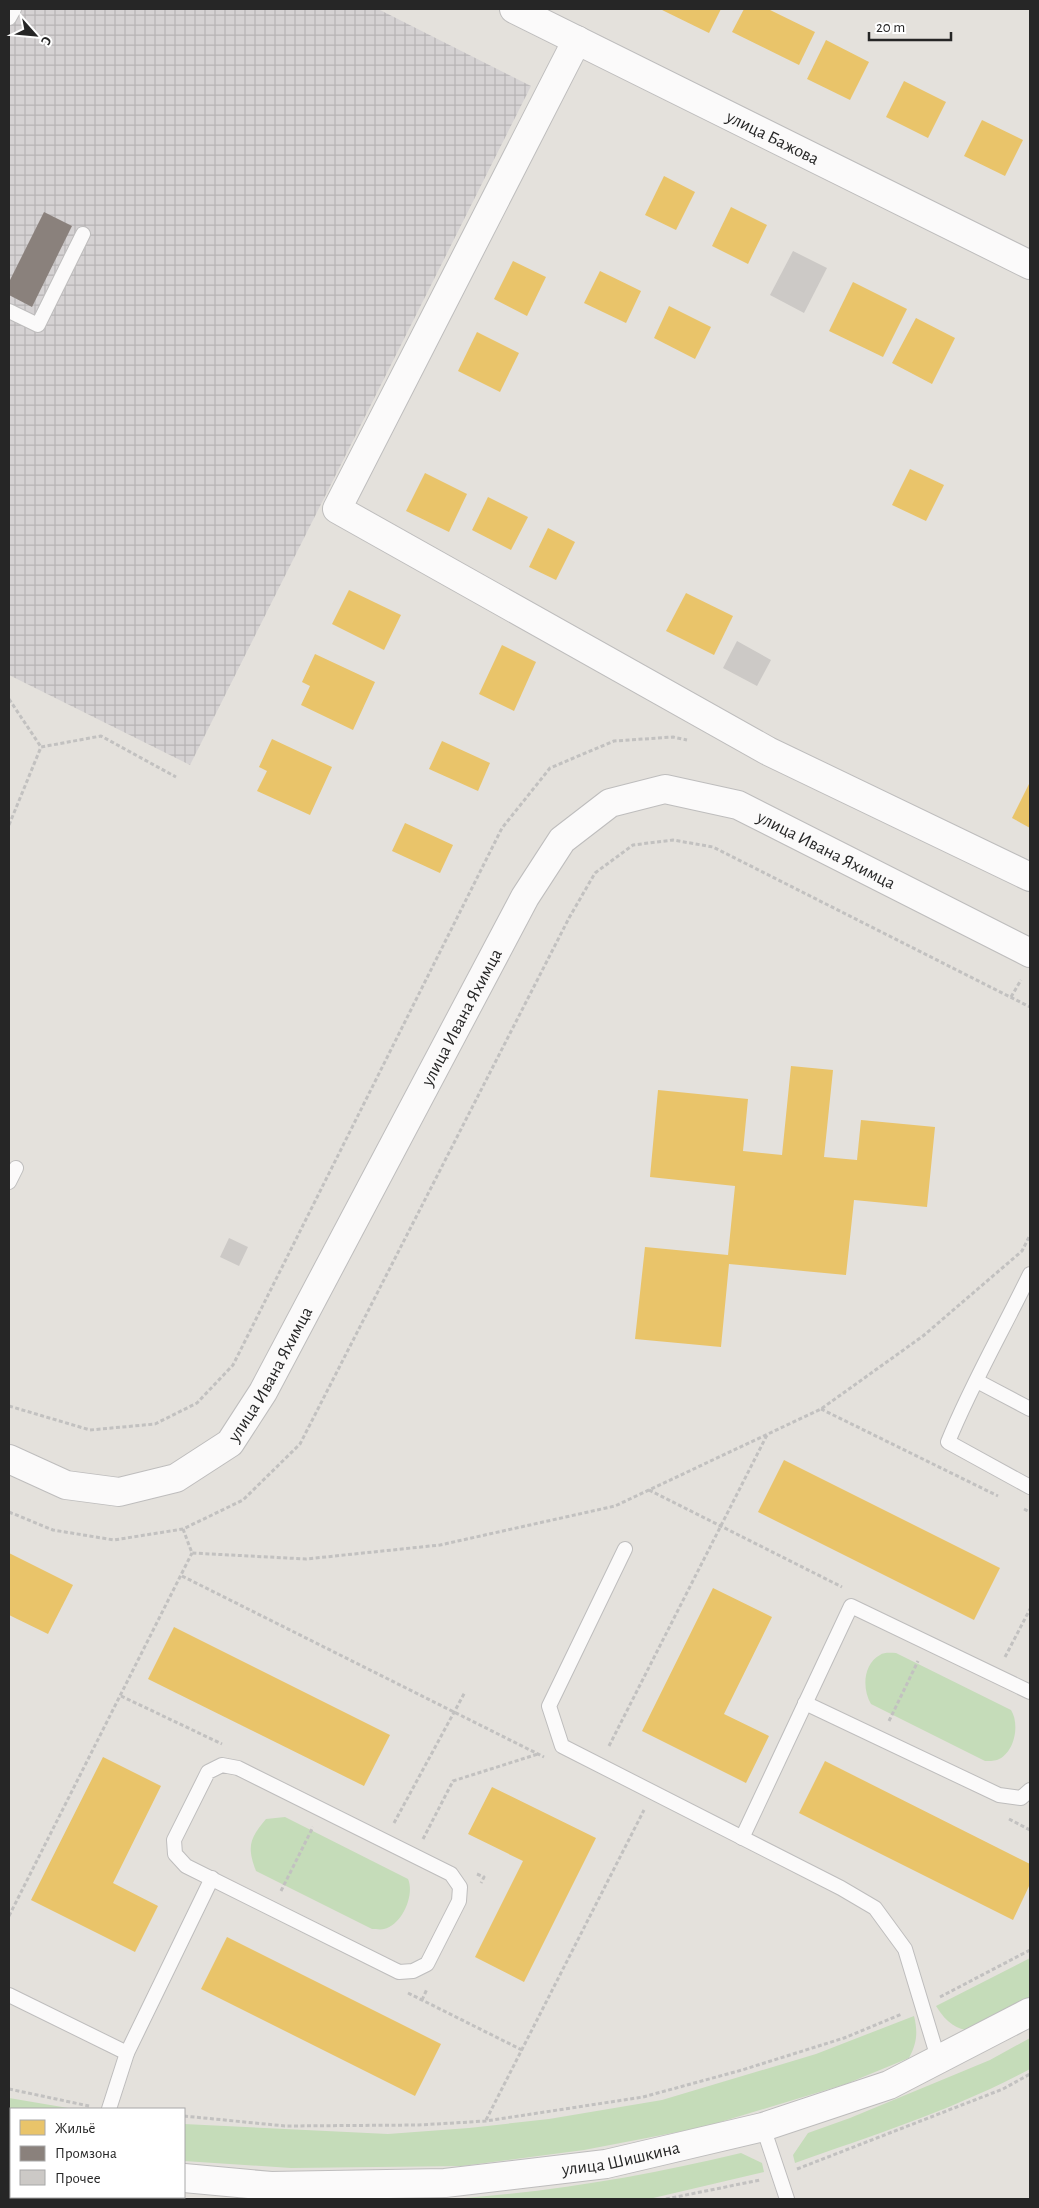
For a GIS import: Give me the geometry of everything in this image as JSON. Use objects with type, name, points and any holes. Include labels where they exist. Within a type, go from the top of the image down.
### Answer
[{"type":"street","name":"улица Бажова","points":[[514,9],[1030,265]]},
{"type":"street","points":[[577,40],[337,510],[768,751],[1030,877]]},
{"type":"street","name":"улица Ивана Яхимца","points":[[9,1459],[66,1485],[119,1492],[176,1478],[230,1443],[268,1384],[525,897],[562,840],[610,803],[665,789],[738,805],[1030,953]]},
{"type":"street","name":"улица Шишкина","points":[[185,2178],[271,2186],[445,2183],[606,2164],[763,2127],[889,2084],[1030,2012]]},
{"type":"lane","points":[[9,18],[14,9]]},
{"type":"lane","points":[[9,311],[38,325],[82,234]]},
{"type":"lane","points":[[9,1182],[16,1168]]},
{"type":"lane","points":[[1030,1274],[964,1404],[948,1442],[1030,1487]]},
{"type":"lane","points":[[977,1381],[1030,1409]]},
{"type":"lane","points":[[625,1549],[549,1706],[562,1746],[842,1888],[875,1908],[905,1949],[938,2058]]},
{"type":"lane","points":[[742,1838],[852,1606],[1030,1692]]},
{"type":"lane","points":[[805,1703],[999,1795],[1021,1798],[1030,1790]]},
{"type":"lane","points":[[222,1765],[238,1768],[322,1810],[451,1874],[460,1887],[459,1901],[426,1964],[413,1971],[399,1972],[186,1866],[175,1854],[174,1840],[208,1772],[222,1765]]},
{"type":"lane","points":[[103,2108],[127,2053],[212,1878]]},
{"type":"lane","points":[[9,1995],[127,2053]]},
{"type":"lane","points":[[763,2127],[787,2199]]},
{"type":"path","points":[[9,699],[41,747]]},
{"type":"path","points":[[41,747],[101,736],[176,777]]},
{"type":"path","points":[[9,825],[41,747]]},
{"type":"path","points":[[9,1512],[53,1530],[114,1540],[183,1529],[242,1500],[300,1444],[569,918],[595,873],[633,845],[673,840],[713,847],[1030,1007]]},
{"type":"path","points":[[192,1553],[306,1559],[440,1545],[615,1506],[822,1409],[923,1336],[1022,1251],[1030,1235]]},
{"type":"path","points":[[822,1409],[1004,1499]]},
{"type":"path","points":[[600,1766],[767,1434]]},
{"type":"path","points":[[1022,1508],[1030,1512]]},
{"type":"path","points":[[9,1916],[182,1576],[192,1553],[183,1529]]},
{"type":"path","points":[[182,1576],[546,1758]]},
{"type":"path","points":[[881,1738],[926,1643]]},
{"type":"path","points":[[391,1830],[465,1692]]},
{"type":"path","points":[[421,1844],[453,1781],[538,1754]]},
{"type":"path","points":[[486,2121],[644,1809],[636,1804]]},
{"type":"path","points":[[272,1908],[322,1810]]},
{"type":"path","points":[[185,2116],[285,2126],[419,2126],[486,2121],[643,2097],[742,2070],[844,2038],[923,2005],[1030,1950]]},
{"type":"path","points":[[404,1991],[522,2050]]},
{"type":"path","points":[[666,2199],[780,2176],[1003,2089],[1030,2074]]},
{"type":"path","points":[[9,2089],[103,2108]]},
{"type":"shaded area","points":[[9,9],[378,9],[531,86],[190,765],[9,675]]},
{"type":"green space","points":[[896,1653],[1011,1710],[1014,1716],[1015,1730],[1012,1745],[1008,1751],[997,1760],[985,1761],[871,1704],[865,1684],[870,1664],[882,1654]]},
{"type":"green space","points":[[285,1817],[408,1879],[410,1893],[408,1901],[396,1922],[384,1929],[372,1929],[256,1871],[251,1856],[251,1844],[256,1832],[266,1819]]},
{"type":"green space","points":[[1030,1958],[1030,2002],[992,2024],[969,2030],[958,2027],[947,2020],[936,2006]]},
{"type":"green space","points":[[914,2016],[916,2037],[909,2058],[846,2084],[704,2127],[584,2150],[462,2166],[291,2168],[185,2161],[185,2124],[388,2134],[469,2128],[549,2119],[662,2100],[816,2054]]},
{"type":"green space","points":[[1030,2038],[1030,2069],[944,2109],[885,2132],[795,2163],[793,2155],[808,2133],[850,2118],[990,2060]]},
{"type":"green space","points":[[9,2098],[68,2108],[10,2108],[9,2121]]},
{"type":"green space","points":[[741,2153],[762,2163],[764,2172],[649,2199],[453,2199],[526,2192],[598,2182],[670,2169]]},
{"type":"green space","points":[[40,2198],[146,2198],[145,2199]]},
{"type":"building: Жильё","points":[[660,9],[721,9],[709,33]]},
{"type":"building: Жильё","points":[[744,9],[768,9],[815,32],[799,65],[732,32]]},
{"type":"building: Жильё","points":[[826,40],[869,62],[850,100],[807,79]]},
{"type":"building: Жильё","points":[[904,81],[946,102],[928,138],[886,117]]},
{"type":"building: Жильё","points":[[982,120],[1023,140],[1005,176],[964,156]]},
{"type":"building: Жильё","points":[[664,176],[695,192],[676,230],[645,215]]},
{"type":"building: Жильё","points":[[731,207],[767,225],[748,264],[712,246]]},
{"type":"building: Жильё","points":[[513,261],[546,277],[527,316],[494,299]]},
{"type":"building: Жильё","points":[[600,271],[641,291],[626,323],[584,303]]},
{"type":"building: Жильё","points":[[853,282],[907,309],[883,357],[829,331]]},
{"type":"building: Жильё","points":[[669,306],[711,327],[695,359],[654,338]]},
{"type":"building: Жильё","points":[[916,318],[955,338],[932,384],[892,363]]},
{"type":"building: Жильё","points":[[477,332],[519,353],[500,392],[458,371]]},
{"type":"building: Жильё","points":[[910,469],[944,485],[926,521],[892,505]]},
{"type":"building: Жильё","points":[[425,473],[467,494],[449,532],[406,511]]},
{"type":"building: Жильё","points":[[488,497],[528,517],[511,550],[472,530]]},
{"type":"building: Жильё","points":[[548,528],[575,542],[556,580],[529,567]]},
{"type":"building: Жильё","points":[[349,590],[401,615],[384,650],[332,624]]},
{"type":"building: Жильё","points":[[686,593],[733,616],[714,655],[666,631]]},
{"type":"building: Жильё","points":[[502,645],[536,662],[514,711],[479,694]]},
{"type":"building: Жильё","points":[[315,654],[375,682],[353,730],[301,705],[310,686],[302,682]]},
{"type":"building: Жильё","points":[[272,739],[332,767],[310,815],[257,791],[267,771],[259,767]]},
{"type":"building: Жильё","points":[[442,741],[490,763],[478,791],[429,769]]},
{"type":"building: Жильё","points":[[1030,782],[1030,828],[1012,818]]},
{"type":"building: Жильё","points":[[405,823],[453,845],[440,873],[392,851]]},
{"type":"building: Жильё","points":[[791,1066],[833,1070],[824,1157],[857,1160],[861,1120],[935,1127],[927,1207],[854,1200],[846,1275],[729,1264],[721,1347],[635,1339],[645,1247],[728,1255],[735,1186],[650,1177],[658,1090],[748,1099],[743,1151],[782,1155]]},
{"type":"building: Жильё","points":[[784,1460],[1000,1568],[974,1620],[758,1512]]},
{"type":"building: Жильё","points":[[9,1553],[73,1585],[48,1634],[9,1615]]},
{"type":"building: Жильё","points":[[713,1588],[772,1617],[724,1714],[769,1736],[746,1783],[642,1731]]},
{"type":"building: Жильё","points":[[174,1627],[390,1735],[364,1786],[148,1679]]},
{"type":"building: Жильё","points":[[103,1757],[161,1786],[113,1883],[158,1906],[135,1952],[31,1900]]},
{"type":"building: Жильё","points":[[825,1761],[1030,1864],[1030,1884],[1013,1920],[799,1813]]},
{"type":"building: Жильё","points":[[492,1787],[596,1838],[524,1982],[475,1957],[523,1861],[468,1834]]},
{"type":"building: Жильё","points":[[227,1937],[441,2044],[415,2096],[201,1989]]},
{"type":"building: Промзона","points":[[44,212],[72,226],[32,307],[9,295],[9,282]]},
{"type":"building: Прочее","points":[[793,251],[827,268],[804,313],[770,295]]},
{"type":"building: Прочее","points":[[737,641],[771,660],[757,686],[723,668]]},
{"type":"building: Прочее","points":[[229,1238],[248,1247],[239,1266],[220,1257]]}]
